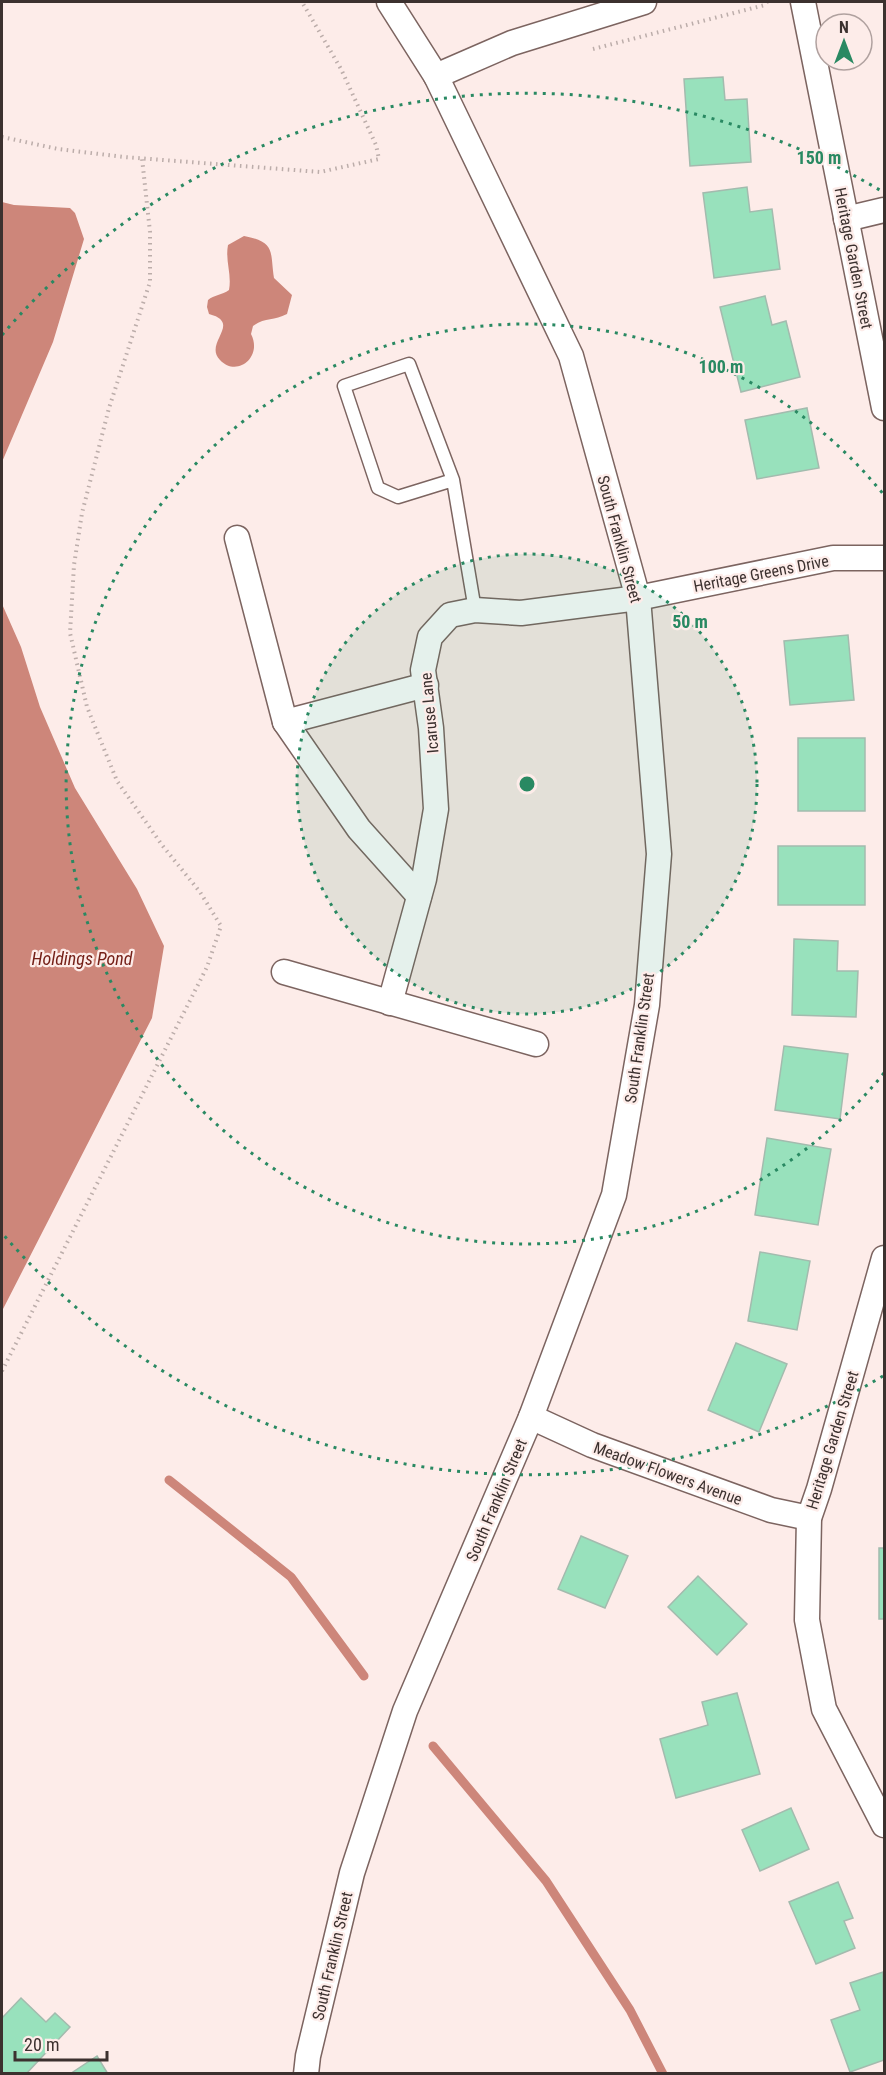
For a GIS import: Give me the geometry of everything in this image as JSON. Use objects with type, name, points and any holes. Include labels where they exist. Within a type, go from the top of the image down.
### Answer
[{"type":"street","name":"South Franklin Street","points":[[306,2073],[308,2056],[352,1873],[405,1711],[531,1417],[614,1195],[647,1005],[659,854],[638,598],[571,356],[436,76],[389,2]]},
{"type":"street","points":[[436,76],[512,42],[644,2]]},
{"type":"street","name":"Heritage Garden Street","points":[[803,2],[885,408]]},
{"type":"street","points":[[846,219],[885,210]]},
{"type":"street","points":[[237,538],[285,722],[359,829],[419,896]]},
{"type":"street","name":"Heritage Greens Drive","points":[[638,598],[833,558],[885,558]]},
{"type":"street","name":"Icaruse Lane","points":[[390,1003],[424,879],[435,809],[431,728],[423,670],[430,637],[450,615],[475,610],[521,613],[638,598]]},
{"type":"street","points":[[285,722],[426,685]]},
{"type":"street","points":[[284,972],[536,1044]]},
{"type":"street","name":"Heritage Garden Street","points":[[885,1258],[819,1489],[808,1518],[807,1620],[824,1709],[885,1825]]},
{"type":"street","name":"Meadow Flowers Avenue","points":[[531,1417],[592,1445],[771,1510],[808,1518]]},
{"type":"lane","points":[[453,480],[398,497],[378,488],[344,386],[409,364],[453,480],[475,610]]},
{"type":"path","points":[[2,137],[57,149],[320,172],[379,159],[376,145],[341,69],[302,2]]},
{"type":"path","points":[[583,52],[765,5],[767,2]]},
{"type":"path","points":[[2,1371],[202,977],[221,926],[200,892],[162,845],[117,781],[87,707],[70,633],[74,565],[82,513],[109,408],[150,282],[150,232],[142,158]]},
{"type":"water","points":[[2,202],[14,205],[70,208],[75,213],[84,239],[53,342],[2,462]]},
{"type":"water","points":[[244,236],[262,241],[266,245],[270,250],[274,278],[292,295],[287,314],[253,326],[251,334],[254,350],[251,357],[240,366],[234,367],[220,360],[216,354],[223,323],[219,318],[209,314],[207,307],[208,300],[229,290],[228,245]]},
{"type":"water","name":"Holdings Pond","points":[[2,604],[21,647],[40,707],[75,788],[137,889],[164,946],[152,1018],[2,1311]]},
{"type":"building","points":[[723,77],[725,100],[747,99],[751,162],[690,166],[684,79]]},
{"type":"building","points":[[747,187],[750,212],[772,209],[780,269],[714,278],[703,193]]},
{"type":"building","points":[[765,296],[772,325],[786,321],[800,377],[741,392],[720,307]]},
{"type":"building","points":[[807,408],[819,468],[757,479],[745,420]]},
{"type":"building","points":[[848,635],[854,700],[790,705],[784,641]]},
{"type":"building","points":[[798,738],[865,738],[865,811],[798,811]]},
{"type":"building","points":[[778,846],[865,846],[865,905],[778,905]]},
{"type":"building","points":[[794,939],[838,941],[837,971],[858,971],[856,1017],[792,1015]]},
{"type":"building","points":[[784,1046],[848,1054],[840,1119],[775,1110]]},
{"type":"building","points":[[767,1138],[831,1149],[818,1225],[755,1215]]},
{"type":"building","points":[[760,1252],[810,1261],[797,1330],[748,1321]]},
{"type":"building","points":[[736,1343],[787,1364],[759,1432],[708,1410]]},
{"type":"building","points":[[581,1536],[628,1556],[605,1608],[558,1589]]},
{"type":"building","points":[[879,1548],[884,1548],[884,1619],[879,1619]]},
{"type":"building","points":[[698,1576],[747,1624],[717,1655],[668,1607]]},
{"type":"building","points":[[737,1693],[760,1774],[676,1798],[660,1739],[708,1725],[702,1702]]},
{"type":"building","points":[[791,1808],[809,1849],[760,1871],[742,1830]]},
{"type":"building","points":[[838,1882],[853,1918],[844,1921],[855,1948],[816,1964],[789,1902]]},
{"type":"building","points":[[883,1972],[884,2060],[850,2072],[831,2020],[860,2010],[850,1983]]},
{"type":"building","points":[[21,1998],[46,2022],[55,2013],[70,2027],[26,2074],[2,2074],[2,2018]]},
{"type":"building","points":[[97,2056],[108,2074],[70,2074]]},
{"type":"waterway","points":[[169,1480],[291,1577],[364,1676]]},
{"type":"waterway","points":[[433,1746],[546,1881],[630,2010],[663,2074]]}]
